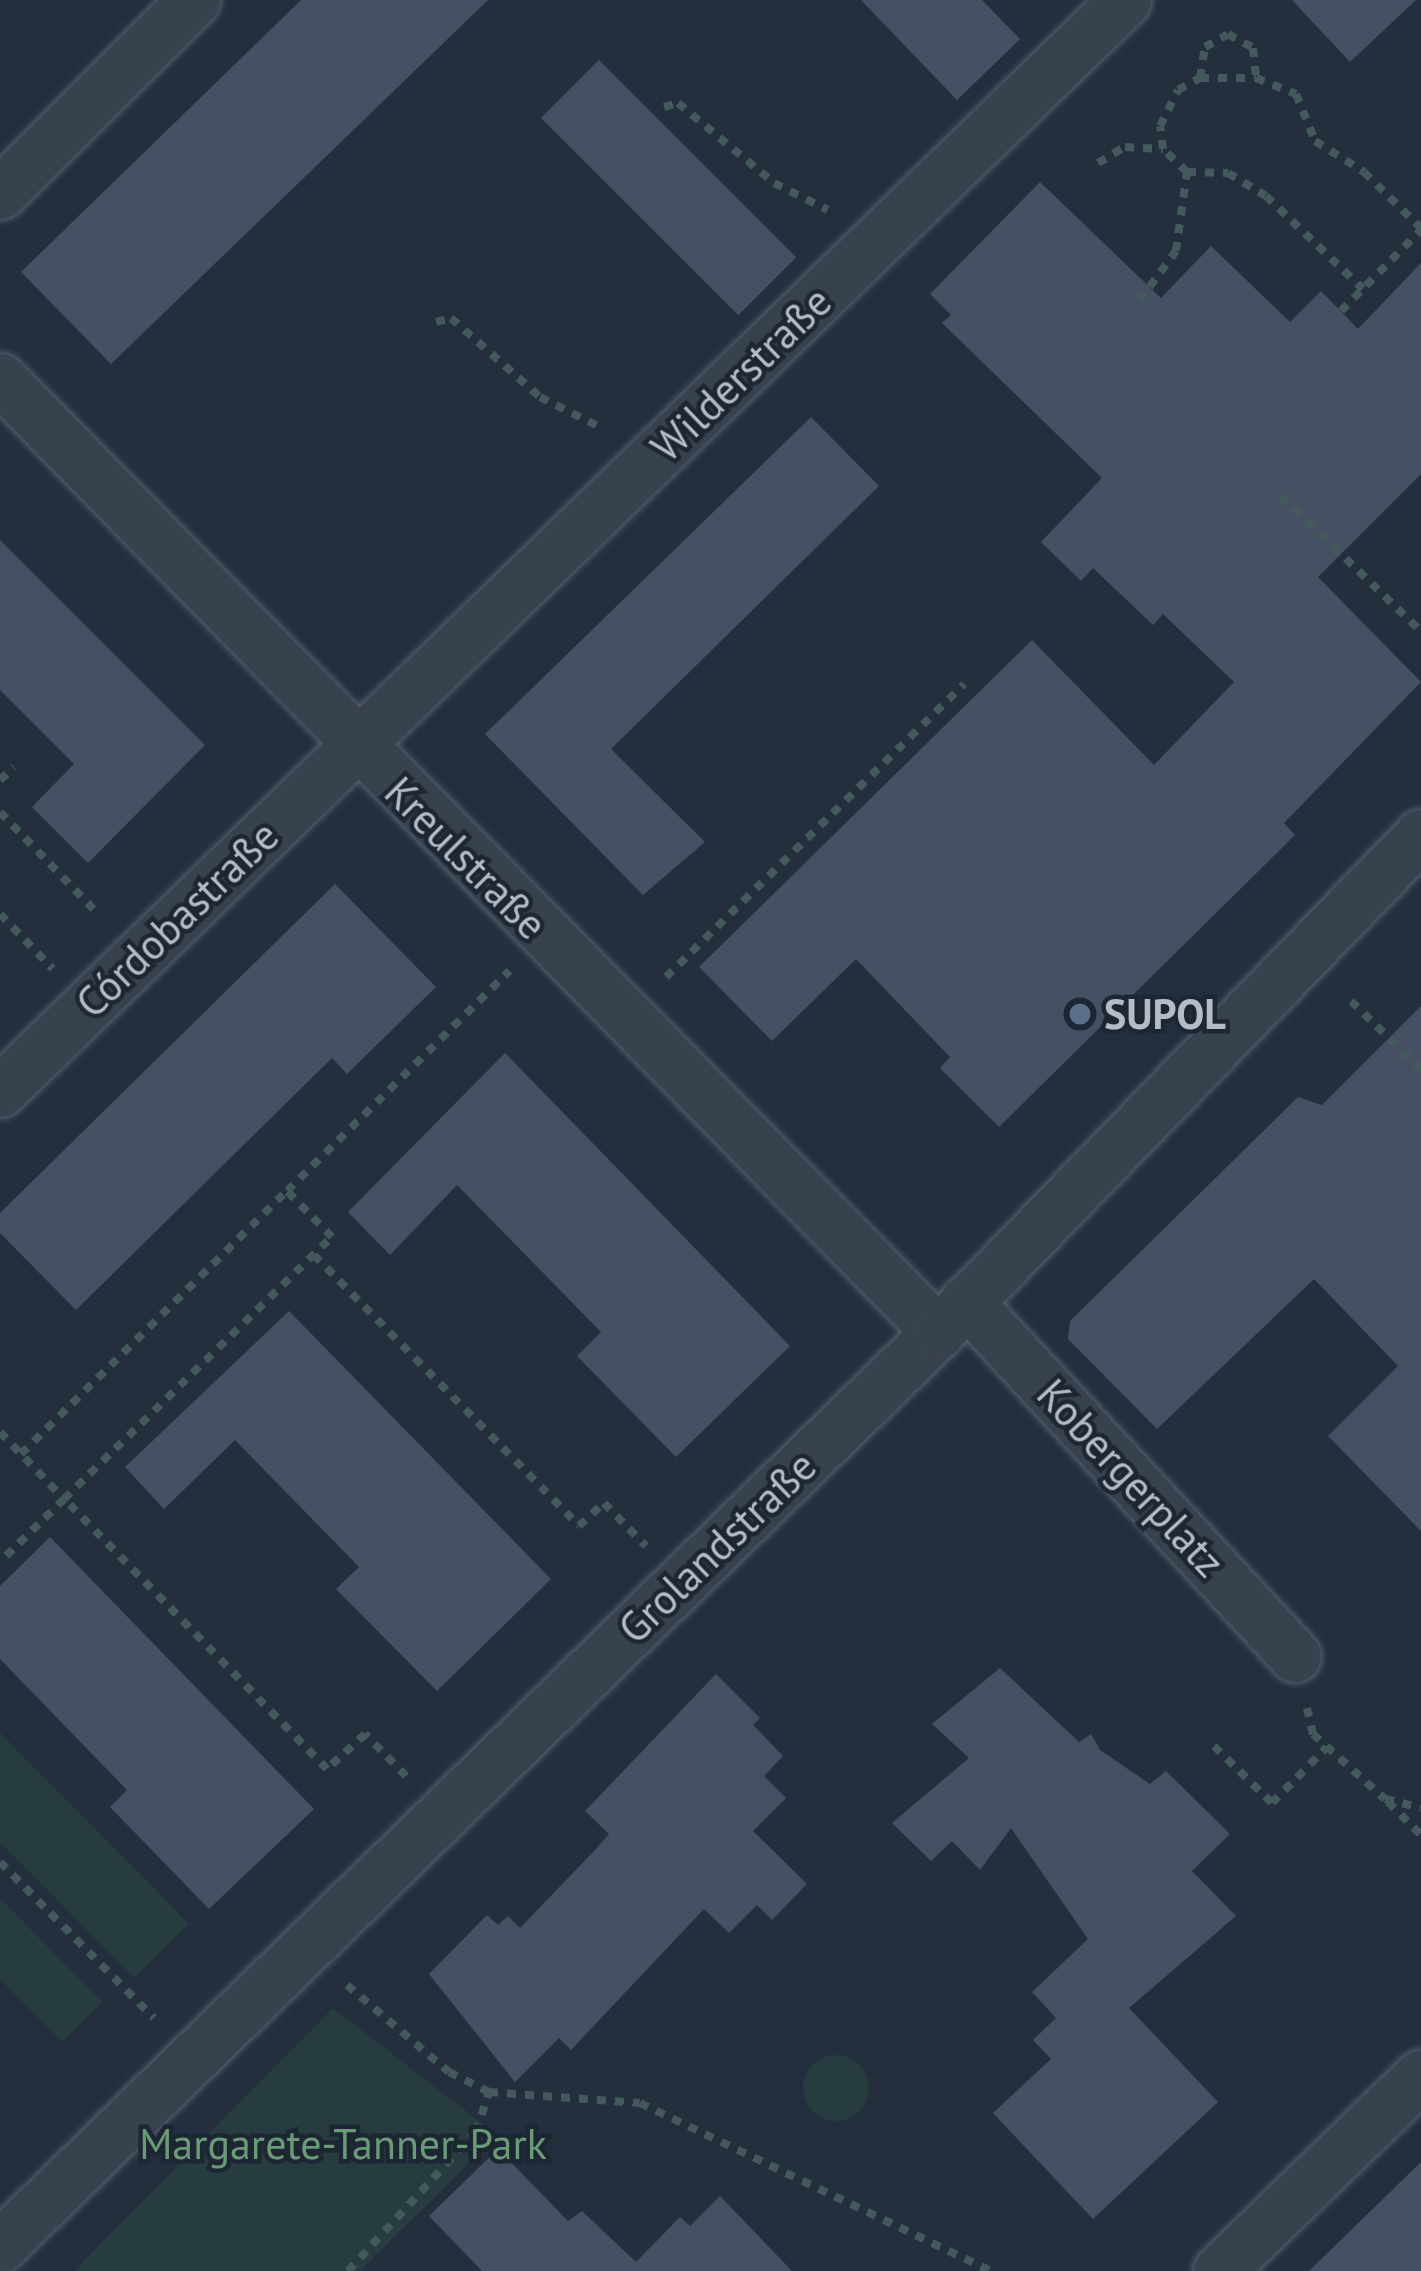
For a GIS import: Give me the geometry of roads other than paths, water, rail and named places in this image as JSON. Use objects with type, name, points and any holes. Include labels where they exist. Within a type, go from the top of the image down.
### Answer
[{"type":"street","points":[[0,193],[194,0]]},
{"type":"street","name":"Wilderstraße","points":[[356,747],[1125,0]]},
{"type":"street","name":"Kreulstraße","points":[[0,379],[356,747],[626,1017],[952,1316]]},
{"type":"street","name":"Córdobastraße","points":[[0,1091],[356,747]]},
{"type":"street","name":"Grolandstraße","points":[[0,2246],[952,1316],[1421,836]]},
{"type":"street","name":"Kobergerplatz","points":[[952,1316],[1295,1656]]},
{"type":"street","points":[[1219,2271],[1421,2075]]},
{"type":"place","name":"SUPOL","points":[[1080,1014]]},
{"type":"park label","name":"Margarete-Tanner-Park","points":[[343,2144]]}]
